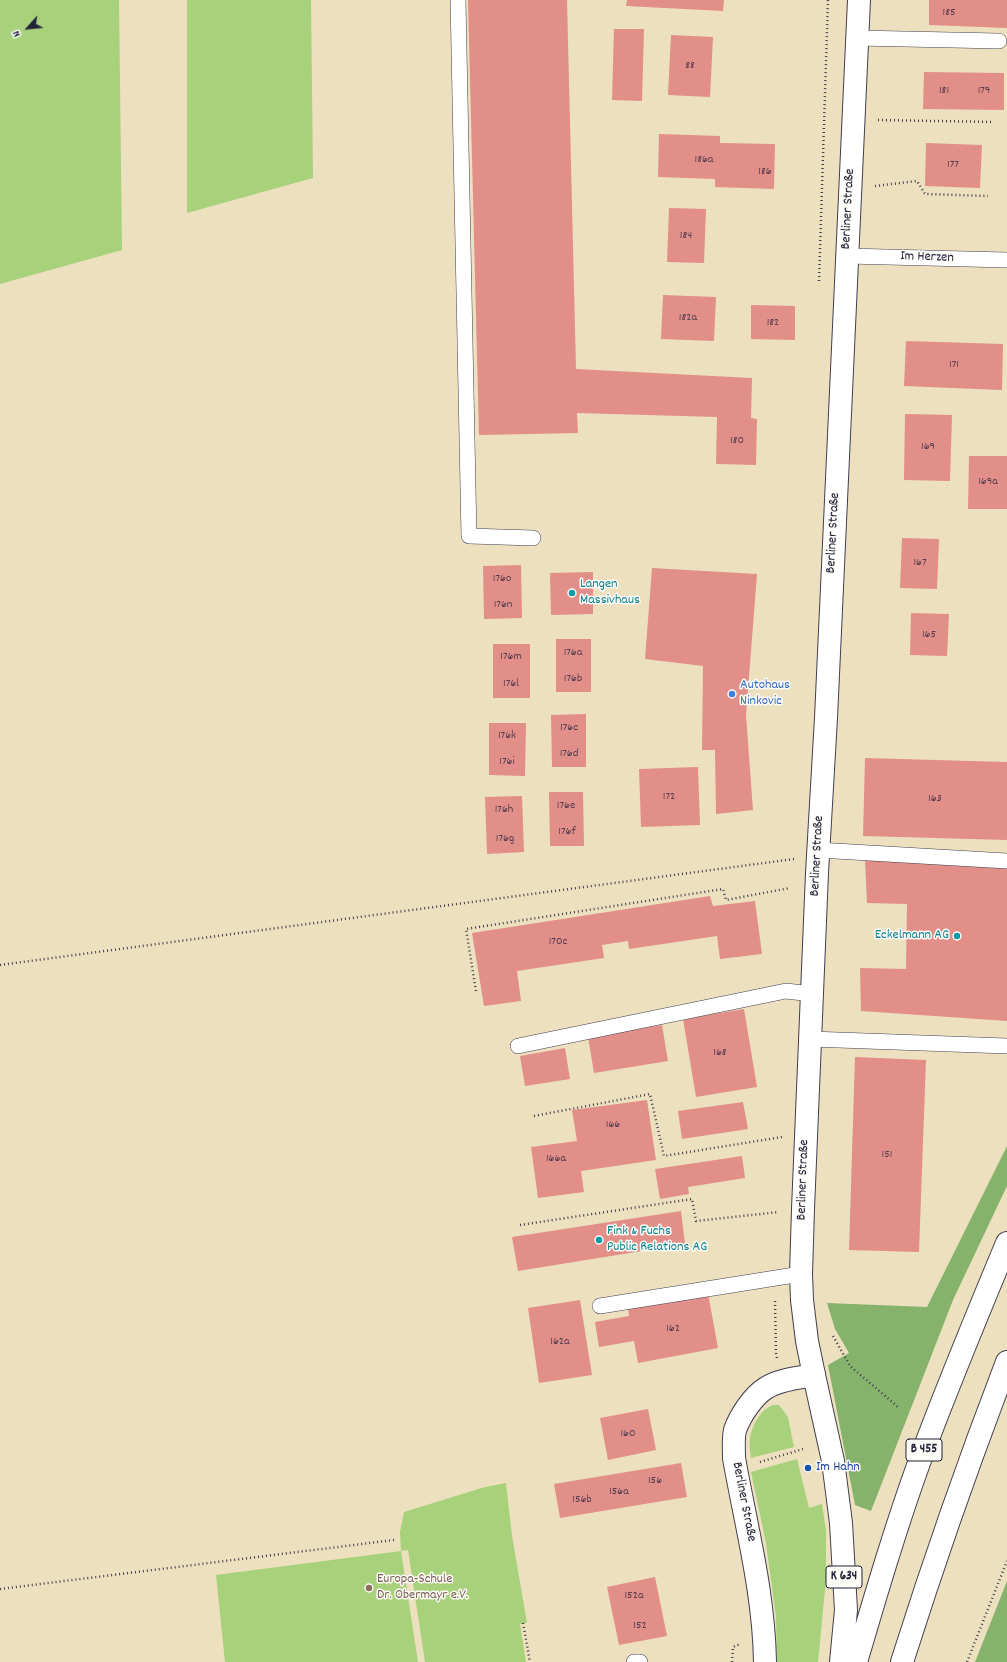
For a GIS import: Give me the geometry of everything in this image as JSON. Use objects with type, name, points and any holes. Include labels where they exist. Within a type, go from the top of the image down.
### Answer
[{"type":"main road","name":"Berliner Straße","points":[[765,1662],[762,1611],[757,1576],[734,1458],[733,1444],[736,1430],[744,1413],[755,1398],[766,1388],[784,1381],[814,1375],[807,1341],[802,1300],[801,1274],[803,1209],[818,850],[859,0]]},
{"type":"main road","name":"B 455","points":[[856,1662],[882,1574],[920,1461],[962,1349],[1007,1243]]},
{"type":"main road","points":[[902,1662],[975,1444],[1007,1362]]},
{"type":"main road","name":"K 634","points":[[814,1375],[833,1461],[841,1523],[846,1610],[841,1662]]},
{"type":"lane","points":[[458,0],[470,536],[533,538]]},
{"type":"lane","points":[[857,38],[999,41]]},
{"type":"lane","name":"Im Herzen","points":[[847,256],[1007,260]]},
{"type":"lane","points":[[818,850],[1007,861]]},
{"type":"lane","points":[[518,1046],[786,991],[812,994]]},
{"type":"lane","points":[[810,1039],[1007,1046]]},
{"type":"lane","points":[[600,1306],[801,1274]]},
{"type":"lane","points":[[634,1662],[640,1662]]},
{"type":"path","points":[[819,286],[828,0]]},
{"type":"path","points":[[853,119],[994,122]]},
{"type":"path","points":[[850,189],[916,181],[925,194],[988,196]]},
{"type":"path","points":[[0,966],[793,858]]},
{"type":"path","points":[[476,991],[466,929],[723,889],[726,900],[790,888]]},
{"type":"path","points":[[534,1116],[650,1094],[664,1156],[806,1133]]},
{"type":"path","points":[[520,1225],[692,1199],[696,1221],[803,1209]]},
{"type":"path","points":[[775,1300],[776,1353]]},
{"type":"path","points":[[830,1329],[850,1366],[898,1407]]},
{"type":"path","points":[[759,1463],[803,1449]]},
{"type":"path","points":[[0,1589],[394,1540]]},
{"type":"path","points":[[967,1662],[1007,1561]]},
{"type":"path","points":[[524,1623],[530,1662]]},
{"type":"green space","points":[[0,0],[119,0],[122,250],[0,284]]},
{"type":"green space","points":[[187,0],[311,0],[313,178],[187,213]]},
{"type":"green space","points":[[1007,1146],[1007,1186],[953,1300],[871,1511],[855,1505],[828,1365],[849,1353],[835,1329],[827,1303],[927,1307]]},
{"type":"green space","points":[[773,1405],[779,1405],[788,1417],[794,1447],[751,1458],[750,1440],[753,1428],[761,1414]]},
{"type":"green space","points":[[797,1459],[809,1508],[822,1504],[826,1531],[826,1580],[818,1662],[777,1662],[776,1617],[766,1543],[751,1472]]},
{"type":"green space","points":[[506,1483],[512,1536],[527,1623],[520,1624],[526,1662],[425,1662],[408,1550],[401,1551],[400,1532],[404,1512],[485,1487]]},
{"type":"green space","points":[[401,1551],[418,1662],[225,1662],[216,1575]]},
{"type":"green space","points":[[1007,1581],[1007,1662],[975,1662]]},
{"type":"building","points":[[468,0],[567,0],[576,369],[752,378],[751,418],[757,419],[756,465],[716,464],[717,417],[577,413],[578,433],[479,435]]},
{"type":"building","points":[[627,0],[724,0],[723,11],[626,6]]},
{"type":"building","points":[[929,0],[1007,0],[1007,28],[929,25]]},
{"type":"building","points":[[614,29],[644,29],[642,101],[612,100]]},
{"type":"building","points":[[671,35],[713,37],[710,97],[668,95]]},
{"type":"building","points":[[924,72],[1004,73],[1004,110],[923,109]]},
{"type":"building","points":[[659,134],[720,136],[720,143],[775,144],[774,189],[715,187],[715,179],[658,177]]},
{"type":"building","points":[[926,143],[982,145],[980,188],[925,186]]},
{"type":"building","points":[[669,208],[706,209],[704,263],[667,262]]},
{"type":"building","points":[[663,295],[716,297],[714,341],[661,339]]},
{"type":"building","points":[[751,305],[795,306],[795,340],[751,339]]},
{"type":"building","points":[[906,341],[1003,344],[1002,390],[904,386]]},
{"type":"building","points":[[905,414],[952,415],[950,481],[904,480]]},
{"type":"building","points":[[969,456],[1007,456],[1007,509],[968,509]]},
{"type":"building","points":[[902,538],[939,539],[937,589],[900,588]]},
{"type":"building","points":[[521,565],[522,618],[484,619],[483,566]]},
{"type":"building","points":[[652,568],[757,574],[746,715],[753,810],[716,814],[715,750],[702,750],[703,666],[645,659]]},
{"type":"building","name":"Langen Massivhaus","points":[[593,572],[593,614],[551,615],[550,573]]},
{"type":"building","points":[[911,613],[949,614],[947,656],[910,655]]},
{"type":"building","points":[[556,639],[591,639],[591,692],[556,692]]},
{"type":"building","points":[[493,644],[530,644],[530,698],[493,698]]},
{"type":"building","points":[[586,714],[586,767],[552,767],[551,715]]},
{"type":"building","points":[[489,723],[526,723],[525,776],[489,775]]},
{"type":"building","points":[[865,758],[1007,762],[1007,840],[863,836]]},
{"type":"building","points":[[698,767],[700,825],[641,827],[639,769]]},
{"type":"building","points":[[549,792],[583,792],[584,846],[550,846]]},
{"type":"building","points":[[522,796],[524,852],[487,854],[485,797]]},
{"type":"building","name":"Eckelmann AG","points":[[865,860],[1007,867],[1007,1021],[861,1011],[860,968],[906,969],[907,904],[867,903]]},
{"type":"building","points":[[710,896],[713,906],[755,901],[762,954],[720,959],[717,936],[629,949],[628,941],[602,945],[604,958],[517,971],[521,1001],[484,1006],[472,933]]},
{"type":"building","points":[[744,1009],[757,1087],[696,1097],[683,1019]]},
{"type":"building","points":[[662,1025],[668,1061],[594,1073],[588,1037]]},
{"type":"building","points":[[565,1048],[570,1079],[525,1086],[520,1056]]},
{"type":"building","points":[[855,1057],[926,1060],[919,1252],[849,1250]]},
{"type":"building","points":[[647,1100],[656,1160],[581,1171],[584,1192],[538,1198],[531,1147],[577,1141],[572,1110]]},
{"type":"building","points":[[743,1102],[748,1129],[682,1139],[678,1111]]},
{"type":"building","points":[[742,1156],[745,1178],[688,1187],[689,1194],[660,1199],[655,1169]]},
{"type":"building","name":"Fink & Fuchs Public Relations AG","points":[[681,1211],[685,1244],[518,1271],[512,1237]]},
{"type":"building","points":[[708,1293],[718,1348],[638,1363],[634,1341],[599,1347],[595,1322],[629,1316],[628,1308]]},
{"type":"building","points":[[580,1300],[592,1375],[539,1383],[528,1308]]},
{"type":"building","points":[[648,1409],[656,1450],[608,1460],[600,1418]]},
{"type":"building","points":[[681,1463],[687,1497],[560,1518],[554,1484]]},
{"type":"building","points":[[655,1577],[667,1636],[619,1645],[607,1587]]},
{"type":"place","name":"Langen Massivhaus","points":[[572,593]]},
{"type":"place","name":"Autohaus Ninkovic","points":[[732,694]]},
{"type":"place","name":"Eckelmann AG","points":[[957,936]]},
{"type":"place","name":"Fink & Fuchs Public Relations AG","points":[[599,1240]]},
{"type":"place","name":"Im Hahn","points":[[808,1468]]},
{"type":"place","name":"Europa-Schule Dr. Obermayr e.V.","points":[[369,1588]]}]
